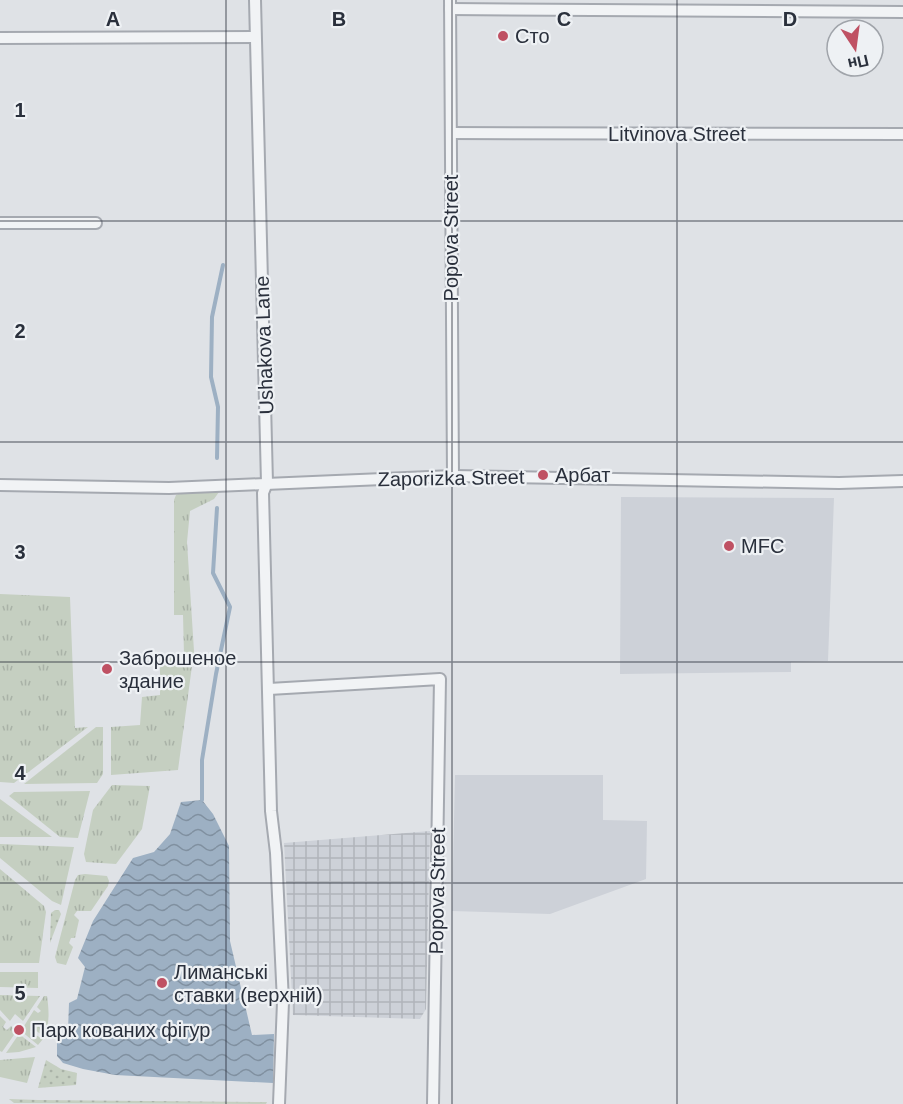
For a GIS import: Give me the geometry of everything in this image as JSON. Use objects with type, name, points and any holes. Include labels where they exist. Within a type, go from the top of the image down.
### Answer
[{"type":"street","name":"Ushakova Lane","points":[[255,0],[267,483],[263,493],[271,811],[276,853],[284,1002],[279,1104]]},
{"type":"street","points":[[450,5],[903,12]]},
{"type":"street","name":"Popova Street","points":[[450,5],[453,476]]},
{"type":"street","points":[[0,38],[255,37]]},
{"type":"street","name":"Litvinova Street","points":[[451,133],[903,134]]},
{"type":"street","points":[[0,223],[96,223]]},
{"type":"street","name":"Zaporizka Street","points":[[0,484],[170,488],[453,476],[827,483],[903,481]]},
{"type":"street","name":"Popova Street","points":[[269,689],[440,679],[433,1104]]},
{"type":"shaded area","points":[[621,497],[834,498],[828,661],[791,662],[791,672],[620,674]]},
{"type":"shaded area","points":[[455,775],[603,775],[603,820],[647,821],[646,879],[550,914],[452,911]]},
{"type":"shaded area","points":[[430,831],[426,1009],[420,1019],[293,1015],[284,843]]},
{"type":"green space","points":[[219,492],[214,499],[190,511],[187,542],[194,651],[178,770],[111,775],[111,727],[140,725],[142,697],[160,695],[160,657],[184,655],[183,615],[174,615],[174,500],[176,495],[181,493]]},
{"type":"green space","points":[[0,594],[70,597],[75,728],[88,727],[14,783],[0,782]]},
{"type":"green space","points":[[96,727],[103,727],[103,774],[97,783],[24,784]]},
{"type":"green space","points":[[112,785],[150,786],[142,829],[116,864],[86,862],[84,854],[93,810]]},
{"type":"green space","points":[[90,791],[78,838],[60,837],[9,796],[14,792]]},
{"type":"green space","points":[[0,799],[52,837],[0,837]]},
{"type":"green space","points":[[0,844],[74,847],[61,905],[52,901],[0,858]]},
{"type":"green space","points":[[0,869],[44,906],[46,912],[39,963],[0,963]]},
{"type":"green space","points":[[78,875],[107,876],[108,886],[91,911],[77,911],[74,915],[79,920],[75,938],[71,938],[69,943],[73,947],[66,965],[57,963],[55,957],[75,880]]},
{"type":"green space","points":[[59,910],[61,914],[50,943],[51,913]]},
{"type":"green space","points":[[0,972],[38,972],[38,988],[0,987]]},
{"type":"green space","points":[[0,995],[40,996],[23,1021],[15,1014],[10,1021],[0,1010]]},
{"type":"green space","points":[[44,996],[47,996],[49,1012],[46,1032],[44,1037],[33,1028],[30,1032],[43,1039],[38,1045],[21,1031],[34,1010],[38,1013],[41,1011],[37,1007]]},
{"type":"green space","points":[[0,1016],[6,1022],[3,1027],[7,1030],[11,1026],[16,1032],[2,1052],[0,1051]]},
{"type":"green space","points":[[19,1034],[36,1047],[6,1053]]},
{"type":"green space","points":[[35,1057],[27,1083],[0,1077],[0,1060]]},
{"type":"green space","points":[[46,1060],[61,1069],[77,1073],[76,1085],[38,1088]]},
{"type":"green space","points":[[9,1099],[267,1102],[266,1104],[14,1103]]},
{"type":"water","points":[[202,800],[213,814],[229,846],[230,941],[252,1035],[274,1034],[273,1083],[115,1075],[63,1063],[57,1056],[57,1043],[68,1031],[69,1003],[77,999],[85,967],[78,958],[93,921],[133,858],[154,852],[170,834],[181,802]]},
{"type":"waterway","points":[[217,458],[218,407],[211,377],[212,317],[223,265]]},
{"type":"waterway","points":[[202,800],[202,760],[230,607],[213,573],[217,508]]},
{"type":"place","name":"Сто","points":[[503,36]]},
{"type":"place","name":"Арбат","points":[[543,475]]},
{"type":"place","name":"MFC","points":[[729,546]]},
{"type":"place","name":"Заброшеное здание","points":[[107,669]]},
{"type":"place","name":"Лиманські ставки (верхній)","points":[[162,983]]},
{"type":"place","name":"Парк кованих фігур","points":[[19,1030]]}]
